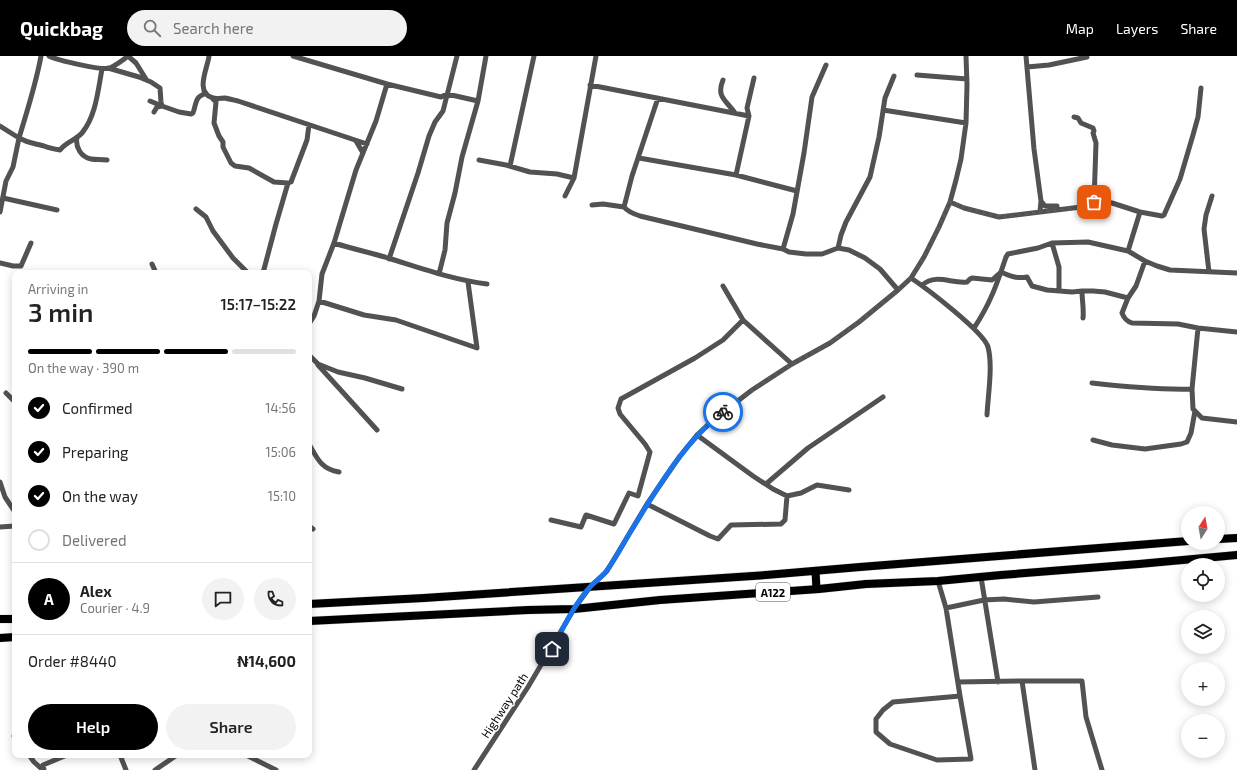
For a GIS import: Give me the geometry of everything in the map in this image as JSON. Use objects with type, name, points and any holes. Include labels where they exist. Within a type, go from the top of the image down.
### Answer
[{"type":"highway","points":[[1225,539],[1237,538]]},
{"type":"highway","name":"A122","points":[[312,604],[424,598],[766,575],[1181,543]]},
{"type":"highway","name":"A122","points":[[312,621],[574,609],[660,600],[820,589],[866,584],[938,581],[1237,555]]},
{"type":"highway","points":[[815,571],[816,586],[817,589],[820,589]]},
{"type":"highway","points":[[0,620],[12,619]]},
{"type":"highway","points":[[0,638],[12,637]]},
{"type":"street","points":[[0,212],[6,181],[13,167],[19,138],[36,82],[42,56]]},
{"type":"street","points":[[49,56],[65,61],[105,68],[147,80],[160,88],[162,106]]},
{"type":"street","points":[[0,126],[30,144],[60,150],[67,143],[81,134],[88,124],[93,113],[105,68],[128,56],[136,63],[147,80]]},
{"type":"street","points":[[209,56],[203,76],[203,86],[206,93],[216,102],[214,123],[219,136],[224,142],[223,146],[231,163],[235,166],[249,168],[274,182],[288,183]]},
{"type":"street","points":[[293,56],[387,84],[441,97],[447,94],[478,101]]},
{"type":"street","points":[[389,258],[435,122],[443,110],[457,56]]},
{"type":"street","points":[[439,274],[444,250],[447,222],[455,193],[462,157],[478,101],[486,56]]},
{"type":"street","points":[[510,166],[534,56]]},
{"type":"street","points":[[565,196],[574,178],[596,56]]},
{"type":"street","name":"Highway path","points":[[474,770],[528,687],[574,609],[590,587],[607,571],[647,504],[680,456],[697,436],[713,420],[752,390],[792,364],[830,343],[859,322],[911,278],[929,247],[950,202],[961,159],[966,123],[966,56]]},
{"type":"street","points":[[1026,56],[1034,149],[1041,201],[1040,211]]},
{"type":"street","points":[[1027,67],[1049,65],[1087,56]]},
{"type":"street","points":[[783,249],[793,214],[812,97],[826,64]]},
{"type":"street","points":[[917,75],[967,79]]},
{"type":"street","points":[[838,248],[846,222],[870,177],[887,91],[894,76]]},
{"type":"street","points":[[736,175],[749,116],[747,108],[754,78]]},
{"type":"street","points":[[723,80],[720,87],[721,97],[735,113]]},
{"type":"street","points":[[312,319],[319,301],[322,274],[334,243],[356,170],[376,121],[387,84]]},
{"type":"street","points":[[590,85],[749,116]]},
{"type":"street","points":[[950,202],[964,208],[999,217],[1081,207],[1098,201],[1112,203],[1140,212],[1162,216],[1166,214],[1180,179],[1198,117],[1201,88]]},
{"type":"street","points":[[150,101],[179,112],[191,114],[195,108],[198,98],[206,93]]},
{"type":"street","points":[[212,98],[226,98],[238,101],[367,144]]},
{"type":"street","points":[[624,207],[632,176],[658,98]]},
{"type":"street","points":[[154,112],[157,107],[162,106]]},
{"type":"street","points":[[883,110],[966,123]]},
{"type":"street","points":[[1074,117],[1078,118],[1081,123],[1093,128],[1094,131],[1093,133],[1096,143],[1094,202]]},
{"type":"street","points":[[264,270],[288,183],[291,182],[298,160],[304,150],[309,125]]},
{"type":"street","points":[[77,137],[76,146],[80,152],[90,159],[107,160]]},
{"type":"street","points":[[356,141],[363,153]]},
{"type":"street","points":[[638,158],[736,175],[797,191]]},
{"type":"street","points":[[479,160],[510,166],[530,172],[557,174],[574,178]]},
{"type":"street","points":[[1209,272],[1204,228],[1206,215],[1212,196]]},
{"type":"street","points":[[3,198],[57,210]]},
{"type":"street","points":[[1041,201],[1045,206],[1081,207]]},
{"type":"street","points":[[592,205],[603,204],[624,207],[626,210],[640,216],[783,249],[789,252],[822,254],[838,248],[849,250],[865,258],[880,269],[898,290]]},
{"type":"street","points":[[196,209],[206,217],[213,231],[233,258],[245,270]]},
{"type":"street","points":[[1128,251],[1140,212]]},
{"type":"street","points":[[974,328],[985,312],[1008,254],[1038,248],[1052,243],[1088,242],[1128,251],[1145,261],[1170,270],[1237,273]]},
{"type":"street","points":[[0,262],[13,266],[21,266],[31,243]]},
{"type":"street","points":[[334,243],[468,282],[487,284]]},
{"type":"street","points":[[1052,243],[1059,267],[1058,290]]},
{"type":"street","points":[[1145,261],[1136,286],[1128,298],[1122,313],[1127,322],[1178,324],[1198,328],[1237,332]]},
{"type":"street","points":[[152,264],[155,270]]},
{"type":"street","points":[[922,285],[928,281],[934,280],[961,283],[967,282],[972,278],[992,280],[1001,272]]},
{"type":"street","points":[[1001,272],[1017,278],[1027,277],[1032,286],[1047,290],[1072,292],[1082,290],[1105,292],[1128,298]]},
{"type":"street","points":[[911,278],[922,285],[974,328],[987,345],[990,355],[987,415]]},
{"type":"street","points":[[319,301],[364,315],[396,320],[477,348],[468,282]]},
{"type":"street","points":[[723,286],[743,320],[792,364]]},
{"type":"street","points":[[1082,290],[1084,310],[1083,318]]},
{"type":"street","points":[[551,520],[581,527],[586,515],[614,524],[629,493],[638,496],[650,452],[620,414],[618,408],[622,399],[663,377],[724,340],[743,320]]},
{"type":"street","points":[[1198,328],[1192,389],[1193,409],[1202,418],[1237,422]]},
{"type":"street","points":[[312,358],[377,430]]},
{"type":"street","points":[[318,364],[338,372],[402,389]]},
{"type":"street","points":[[1092,383],[1140,389],[1192,389]]},
{"type":"street","points":[[6,394],[12,399]]},
{"type":"street","points":[[766,484],[808,448],[883,397]]},
{"type":"street","points":[[1094,440],[1112,445],[1145,449],[1181,444],[1187,442],[1191,433],[1195,411]]},
{"type":"street","points":[[697,436],[766,484],[787,496],[801,493],[817,486],[849,490]]},
{"type":"street","points":[[312,449],[326,468],[338,472]]},
{"type":"street","points":[[0,482],[5,497],[12,508]]},
{"type":"street","points":[[647,504],[718,539],[731,525],[781,524],[785,520],[787,496]]},
{"type":"street","points":[[0,527],[12,526]]},
{"type":"street","points":[[982,576],[998,682]]},
{"type":"street","points":[[938,581],[946,608],[971,759],[937,760],[890,744],[876,732],[876,719],[883,710],[893,702],[960,696]]},
{"type":"street","points":[[946,608],[985,600],[1004,599],[1034,602],[1098,597]]},
{"type":"street","points":[[958,682],[1082,681],[1086,717],[1102,770]]},
{"type":"street","points":[[1022,682],[1035,770]]},
{"type":"street","points":[[31,758],[43,770]]},
{"type":"street","points":[[43,770],[43,765],[60,758]]},
{"type":"street","points":[[121,758],[126,770]]},
{"type":"street","points":[[155,770],[173,758]]},
{"type":"street","points":[[252,758],[276,770]]},
{"type":"way so far","points":[[723,412],[752,390],[792,364],[830,343],[859,322],[911,278],[924,257],[950,202],[964,208],[999,217],[1081,207],[1094,202]]},
{"type":"route","points":[[552,649],[574,609],[590,587],[607,571],[647,504],[680,456],[697,436],[723,412]]}]
